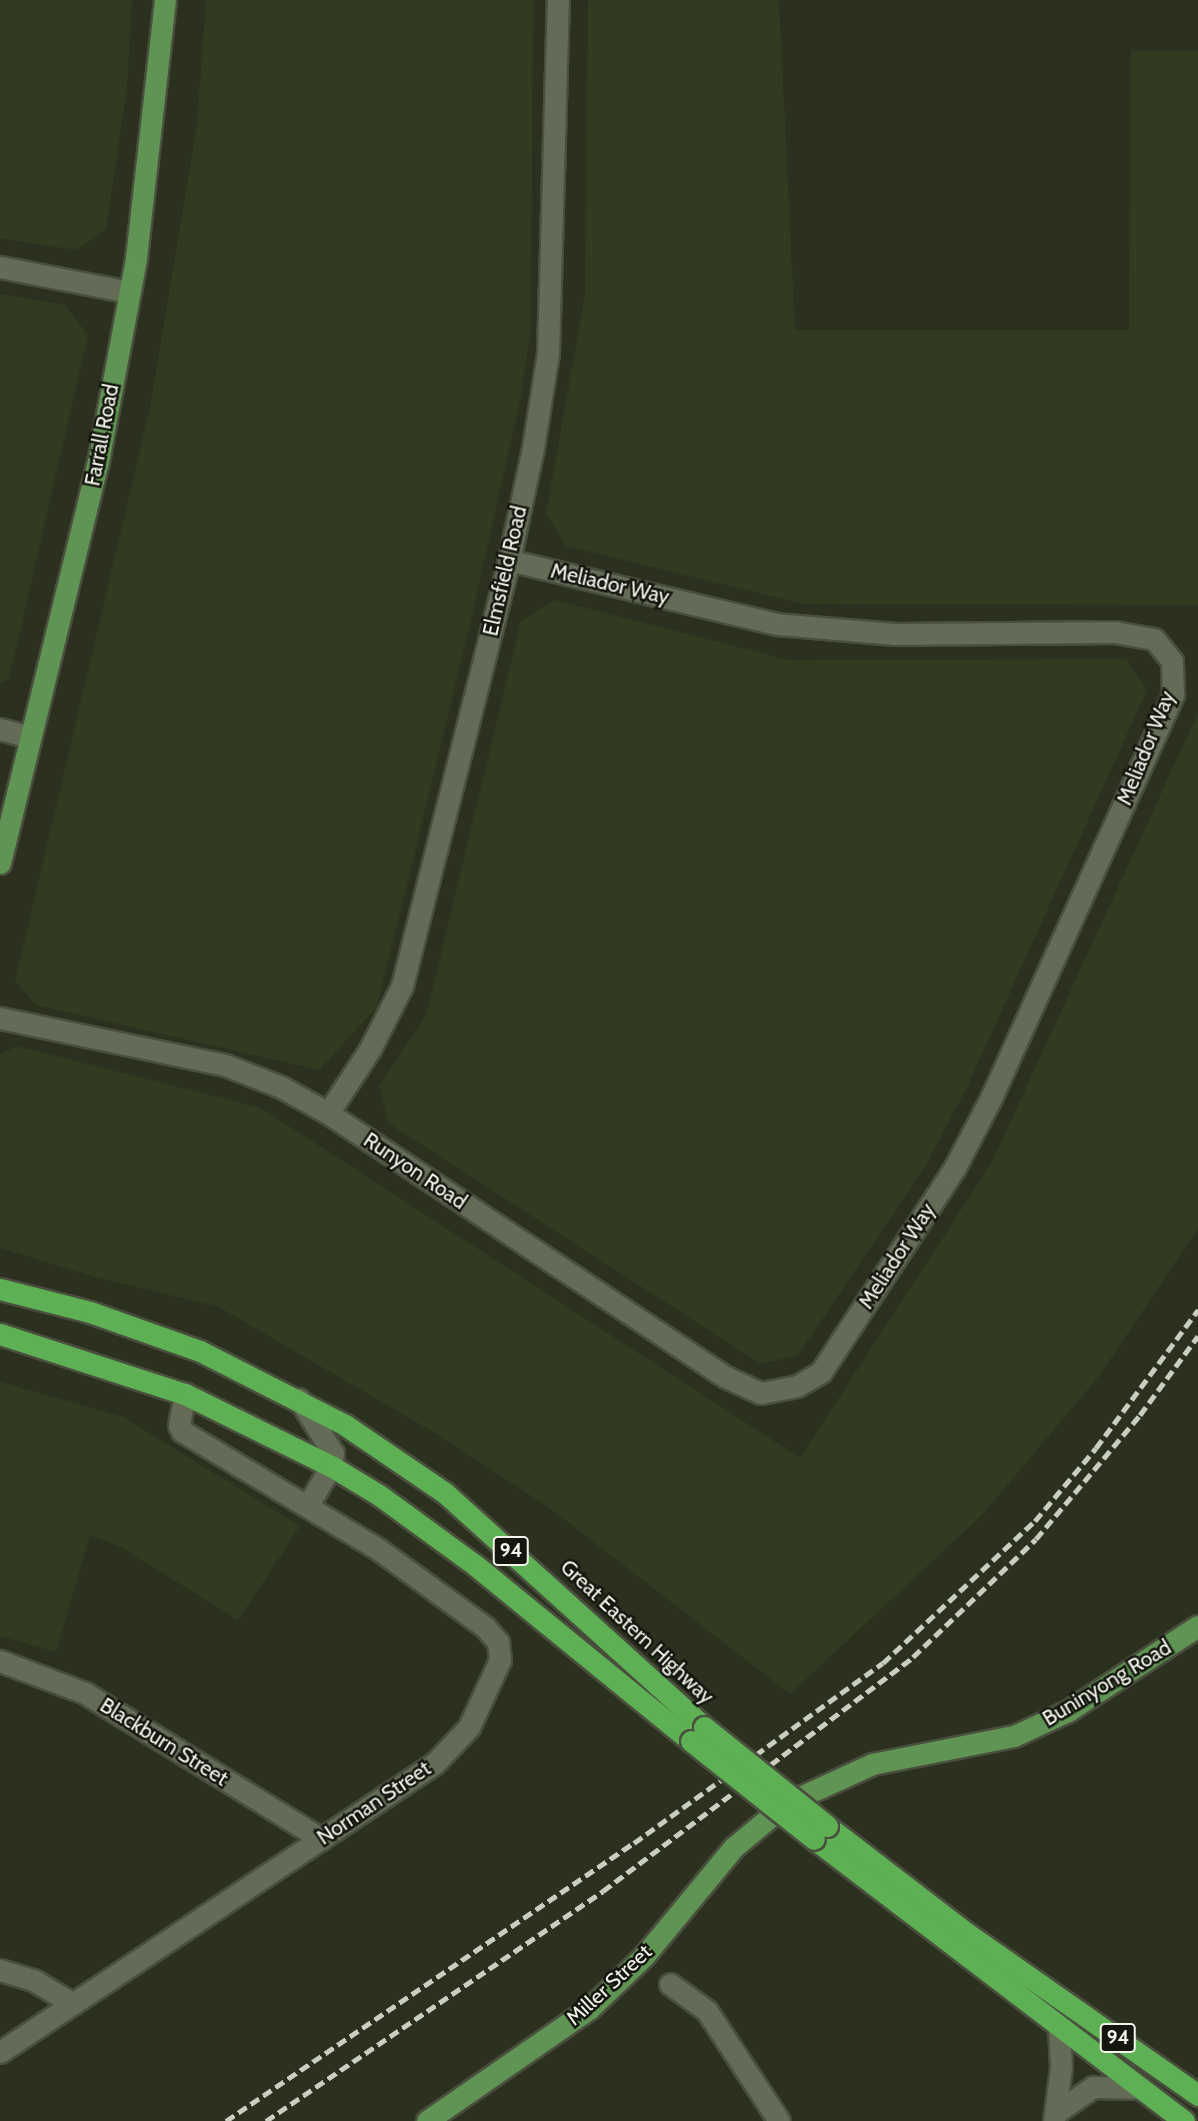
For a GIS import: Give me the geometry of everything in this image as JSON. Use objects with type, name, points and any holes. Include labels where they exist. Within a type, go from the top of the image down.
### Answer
[{"type":"highway","name":"Great Eastern Highway","points":[[0,1289],[143,1329],[200,1351],[299,1399],[445,1493],[698,1734]]},
{"type":"highway","name":"Great Eastern Highway","points":[[4,1338],[185,1394],[331,1466],[379,1495],[698,1734],[1059,2029],[1185,2121]]},
{"type":"highway","name":"Great Eastern Highway","points":[[820,1832],[1198,2095]]},
{"type":"main road","name":"Farrall Road","points":[[0,863],[98,462],[130,292],[154,125],[165,0]]},
{"type":"main road","name":"Buninyong Road","points":[[734,1847],[787,1803],[822,1783],[872,1764],[1014,1736],[1068,1711],[1198,1626]]},
{"type":"main road","name":"Miller Street","points":[[427,2121],[589,2010],[644,1956],[734,1847]]},
{"type":"street","name":"Elmsfield Road","points":[[328,1113],[370,1049],[402,986],[509,560],[548,353],[558,0]]},
{"type":"street","points":[[0,267],[130,292]]},
{"type":"street","name":"Meliador Way","points":[[509,560],[776,624],[895,634],[1116,632],[1154,639],[1172,661],[1173,694],[966,1145],[821,1372],[797,1386]]},
{"type":"street","points":[[0,729],[29,737]]},
{"type":"street","name":"Runyon Road","points":[[0,1018],[225,1065],[328,1113],[726,1377],[761,1393],[797,1386]]},
{"type":"street","name":"Norman Street","points":[[0,2052],[439,1760],[469,1727],[500,1660],[498,1642],[485,1627],[308,1505],[183,1431],[179,1425],[185,1394]]},
{"type":"street","points":[[299,1399],[333,1453],[331,1466],[308,1505]]},
{"type":"street","name":"Blackburn Street","points":[[0,1661],[85,1693],[321,1839]]},
{"type":"street","points":[[0,1970],[35,1981],[73,2004]]},
{"type":"street","points":[[670,1984],[707,2011],[779,2121]]},
{"type":"street","points":[[1056,2116],[1059,2029]]},
{"type":"street","points":[[1056,2116],[1093,2087],[1140,2088]]},
{"type":"shaded area","points":[[0,0],[132,0],[127,88],[106,230],[76,250],[0,238]]},
{"type":"shaded area","points":[[206,0],[533,0],[531,326],[521,396],[468,633],[377,1007],[319,1070],[36,1005],[15,981],[150,408],[197,124]]},
{"type":"shaded area","points":[[588,0],[779,0],[795,330],[1129,330],[1131,51],[1198,51],[1198,605],[804,604],[566,546],[546,514],[585,295]]},
{"type":"shaded area","points":[[0,294],[65,305],[88,335],[9,679],[0,684]]},
{"type":"shaded area","points":[[555,600],[788,660],[1126,659],[1147,690],[968,1085],[928,1162],[798,1355],[761,1364],[388,1123],[379,1086],[426,1016],[521,621]]},
{"type":"shaded area","points":[[1198,713],[1198,1228],[1099,1376],[983,1514],[790,1694],[551,1509],[442,1437],[219,1307],[95,1277],[0,1248],[0,1055],[16,1046],[261,1108],[800,1458],[992,1162]]},
{"type":"shaded area","points":[[0,1382],[123,1417],[300,1526],[238,1620],[119,1546],[90,1535],[56,1652],[0,1636]]},
{"type":"railway","points":[[226,2121],[634,1843],[883,1663],[1035,1521],[1096,1448],[1198,1310]]},
{"type":"railway","points":[[266,2121],[603,1891],[913,1657],[1036,1539],[1140,1415],[1198,1336]]}]
